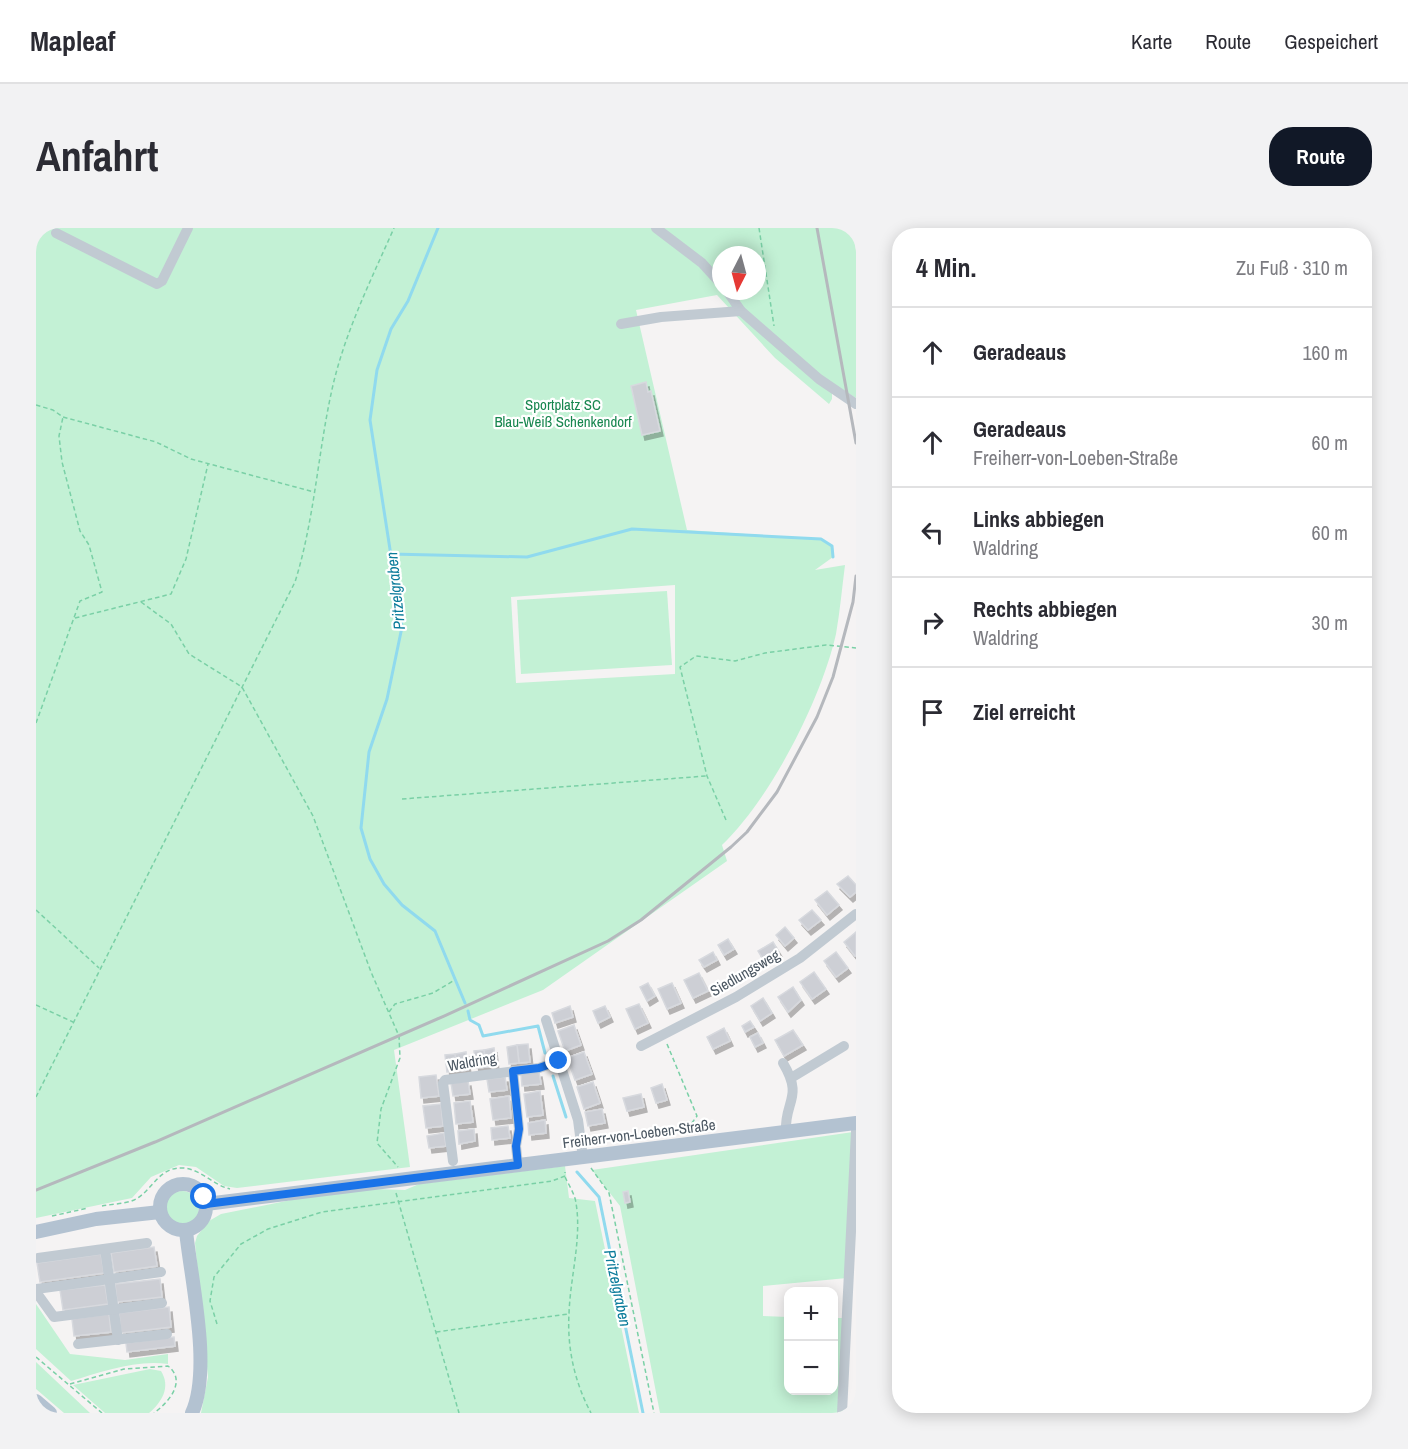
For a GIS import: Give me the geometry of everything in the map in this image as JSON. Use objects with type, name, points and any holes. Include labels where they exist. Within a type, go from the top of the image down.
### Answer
[{"type":"main road","name":"Freiherr-von-Loeben-Straße","points":[[206,1204],[398,1175],[427,1177],[856,1123]]},
{"type":"main road","points":[[179,1184],[194,1186],[200,1191],[206,1204],[204,1218],[199,1224],[186,1231],[172,1228],[160,1212],[162,1197],[172,1186],[179,1184]]},
{"type":"main road","points":[[36,1232],[96,1219],[160,1212]]},
{"type":"main road","points":[[186,1231],[201,1369],[199,1394],[192,1413]]},
{"type":"main road","points":[[36,1401],[50,1413]]},
{"type":"street","points":[[56,233],[157,284],[162,281],[188,228]]},
{"type":"street","points":[[656,228],[702,263],[712,274]]},
{"type":"street","points":[[733,300],[741,311],[819,380],[856,404]]},
{"type":"street","points":[[621,324],[661,317],[741,311]]},
{"type":"street","name":"Siedlungsweg","points":[[641,1046],[800,958],[856,914]]},
{"type":"street","points":[[546,1020],[579,1120],[584,1158]]},
{"type":"street","points":[[791,1078],[844,1046]]},
{"type":"street","name":"Waldring","points":[[453,1161],[443,1083],[445,1080],[539,1068],[559,1061]]},
{"type":"street","points":[[783,1064],[791,1078],[794,1096],[785,1121],[786,1132]]},
{"type":"street","name":"Waldring","points":[[513,1071],[519,1129],[516,1146],[518,1165]]},
{"type":"street","points":[[842,1413],[856,1131]]},
{"type":"street","points":[[38,1258],[147,1243]]},
{"type":"street","points":[[105,1248],[118,1340]]},
{"type":"street","points":[[161,1272],[36,1290],[54,1317],[162,1304]]},
{"type":"street","points":[[78,1344],[167,1334]]},
{"type":"path","points":[[36,1097],[295,582],[305,548],[333,387],[347,335],[394,228]]},
{"type":"path","points":[[759,228],[775,339]]},
{"type":"path","points":[[36,405],[53,410],[63,417],[156,442],[191,459],[314,492]]},
{"type":"path","points":[[36,723],[80,602],[102,592],[89,545],[80,531],[62,462],[59,436],[63,417]]},
{"type":"path","points":[[75,618],[171,594],[186,559],[208,464]]},
{"type":"path","points":[[141,602],[171,624],[189,654],[242,687],[313,816],[399,1036],[400,1058],[381,1109],[376,1143],[398,1175],[397,1201],[459,1413]]},
{"type":"path","points":[[726,820],[707,776],[680,668],[696,656],[735,661],[765,653],[826,645],[856,648]]},
{"type":"path","points":[[402,799],[707,776]]},
{"type":"path","points":[[36,910],[100,969]]},
{"type":"path","points":[[389,1013],[395,1004],[434,993],[453,981]]},
{"type":"path","points":[[36,1005],[73,1022]]},
{"type":"path","points":[[663,1035],[697,1116],[684,1133]]},
{"type":"path","points":[[584,1158],[609,1193],[654,1413]]},
{"type":"path","points":[[567,1160],[565,1176],[576,1202],[574,1275],[569,1314],[570,1353],[583,1397],[591,1413]]},
{"type":"path","points":[[102,1206],[134,1200],[157,1177],[180,1168],[193,1170],[222,1187],[237,1190]]},
{"type":"path","points":[[217,1324],[210,1301],[214,1277],[240,1244],[268,1229],[322,1212],[552,1181],[565,1176]]},
{"type":"path","points":[[46,1218],[91,1208]]},
{"type":"path","points":[[435,1332],[569,1314]]},
{"type":"path","points":[[36,1357],[102,1413]]},
{"type":"path","points":[[70,1384],[124,1369],[158,1364],[168,1366],[175,1371],[175,1386],[172,1396],[154,1413]]},
{"type":"green space","name":"Sportplatz SC Blau-Weiß Schenkendorf","points":[[36,228],[852,228],[856,250],[856,398],[832,383],[832,399],[829,404],[775,358],[722,300],[766,300],[766,246],[712,246],[712,296],[636,310],[687,530],[821,539],[832,546],[833,557],[815,570],[845,565],[836,634],[819,688],[792,747],[776,775],[740,825],[722,845],[727,861],[543,990],[394,1050],[410,1167],[237,1188],[224,1186],[196,1167],[179,1165],[151,1177],[132,1198],[36,1218]],"holes":[[[675,585],[675,674],[516,683],[511,597]]]},
{"type":"green space","points":[[667,591],[672,665],[521,674],[517,600]]},
{"type":"green space","points":[[853,1132],[847,1278],[763,1286],[763,1316],[784,1317],[784,1395],[838,1395],[838,1318],[847,1318],[843,1413],[660,1413],[620,1206],[592,1170]]},
{"type":"green space","points":[[565,1166],[569,1198],[595,1201],[639,1413],[201,1413],[208,1377],[195,1243],[197,1236],[209,1221],[221,1214],[296,1199],[373,1189],[405,1190],[419,1184]]},
{"type":"green space","points":[[182,1191],[194,1196],[199,1208],[194,1220],[182,1225],[170,1220],[165,1208],[170,1196]]},
{"type":"green space","points":[[36,1304],[70,1354],[125,1360],[168,1354],[168,1364],[132,1365],[71,1381],[36,1349]]},
{"type":"green space","points":[[36,1362],[90,1413],[64,1413],[36,1389]]},
{"type":"green space","points":[[150,1369],[161,1371],[165,1388],[158,1404],[149,1413],[105,1413],[73,1385]]},
{"type":"building","points":[[646,382],[648,392],[651,391],[660,431],[642,435],[631,386]]},
{"type":"building","points":[[848,876],[856,885],[856,892],[850,897],[837,884]]},
{"type":"building","points":[[827,891],[839,905],[827,915],[815,900]]},
{"type":"building","points":[[812,910],[821,920],[808,930],[799,920]]},
{"type":"building","points":[[785,927],[794,938],[785,946],[776,935]]},
{"type":"building","points":[[856,932],[856,956],[855,956],[844,942]]},
{"type":"building","points":[[728,939],[734,949],[724,955],[718,945]]},
{"type":"building","points":[[773,942],[779,952],[764,961],[758,951]]},
{"type":"building","points":[[713,952],[717,960],[704,967],[699,960]]},
{"type":"building","points":[[836,952],[848,968],[836,977],[824,961]]},
{"type":"building","points":[[814,972],[826,989],[812,999],[800,982]]},
{"type":"building","points":[[699,973],[708,991],[693,998],[684,980]]},
{"type":"building","points":[[648,983],[655,996],[647,1001],[640,987]]},
{"type":"building","points":[[672,983],[681,1003],[667,1009],[658,989]]},
{"type":"building","points":[[793,987],[801,1000],[788,1012],[778,997]]},
{"type":"building","points":[[763,998],[772,1013],[760,1021],[751,1006]]},
{"type":"building","points":[[639,1004],[648,1023],[635,1029],[626,1009]]},
{"type":"building","points":[[570,1006],[573,1017],[555,1023],[552,1013]]},
{"type":"building","points":[[605,1006],[610,1017],[598,1023],[593,1011]]},
{"type":"building","points":[[750,1021],[754,1027],[745,1032],[742,1026]]},
{"type":"building","points":[[574,1025],[581,1045],[565,1051],[558,1031]]},
{"type":"building","points":[[724,1028],[730,1041],[713,1049],[707,1037]]},
{"type":"building","points":[[793,1030],[803,1045],[784,1056],[775,1040]]},
{"type":"building","points":[[758,1033],[763,1043],[755,1047],[750,1037]]},
{"type":"building","points":[[528,1044],[530,1062],[519,1063],[517,1045]]},
{"type":"building","points":[[517,1045],[519,1063],[509,1064],[507,1047]]},
{"type":"building","points":[[494,1048],[496,1066],[486,1067],[484,1050]]},
{"type":"building","points":[[484,1050],[486,1067],[476,1068],[474,1051]]},
{"type":"building","points":[[466,1052],[468,1070],[457,1071],[455,1054]]},
{"type":"building","points":[[584,1052],[592,1074],[575,1080],[567,1058]]},
{"type":"building","points":[[455,1054],[457,1071],[447,1072],[445,1055]]},
{"type":"building","points":[[539,1072],[541,1084],[522,1086],[521,1074]]},
{"type":"building","points":[[436,1075],[439,1096],[421,1098],[419,1077]]},
{"type":"building","points":[[505,1077],[507,1090],[489,1092],[487,1079]]},
{"type":"building","points":[[468,1081],[470,1094],[453,1096],[451,1083]]},
{"type":"building","points":[[593,1082],[600,1103],[584,1109],[577,1087]]},
{"type":"building","points":[[662,1084],[667,1100],[656,1103],[651,1088]]},
{"type":"building","points":[[540,1091],[543,1115],[527,1117],[524,1094]]},
{"type":"building","points":[[641,1094],[644,1107],[627,1111],[623,1098]]},
{"type":"building","points":[[509,1096],[511,1118],[493,1120],[490,1099]]},
{"type":"building","points":[[470,1101],[473,1122],[456,1124],[454,1103]]},
{"type":"building","points":[[441,1104],[443,1126],[426,1128],[423,1106]]},
{"type":"building","points":[[602,1109],[605,1123],[588,1126],[585,1112]]},
{"type":"building","points":[[545,1120],[546,1133],[529,1135],[528,1123]]},
{"type":"building","points":[[508,1126],[510,1138],[492,1140],[491,1128]]},
{"type":"building","points":[[474,1129],[475,1141],[459,1144],[458,1131]]},
{"type":"building","points":[[444,1133],[446,1146],[429,1148],[427,1136]]},
{"type":"building","points":[[628,1191],[630,1202],[625,1203],[623,1192]]},
{"type":"building","points":[[154,1247],[157,1266],[114,1272],[111,1253]]},
{"type":"building","points":[[101,1254],[104,1273],[40,1282],[37,1263]]},
{"type":"building","points":[[160,1279],[162,1297],[117,1302],[115,1284]]},
{"type":"building","points":[[105,1285],[108,1304],[63,1310],[60,1290]]},
{"type":"building","points":[[169,1307],[171,1327],[121,1333],[119,1313]]},
{"type":"building","points":[[109,1314],[111,1332],[74,1336],[72,1319]]},
{"type":"building","points":[[174,1337],[175,1346],[127,1352],[126,1343]]},
{"type":"waterway","name":"Pritzelgraben","points":[[438,228],[408,301],[391,329],[377,370],[370,420],[402,627],[387,699],[369,752],[361,828],[370,859],[384,884],[402,905],[435,931],[465,1003]]},
{"type":"waterway","points":[[390,554],[527,557],[632,529],[821,539],[832,546],[833,557]]},
{"type":"waterway","name":"Pritzelgraben","points":[[468,1011],[470,1020],[479,1025],[483,1036],[538,1026],[545,1053]]},
{"type":"waterway","name":"Pritzelgraben","points":[[553,1076],[566,1117]]},
{"type":"waterway","name":"Pritzelgraben","points":[[577,1172],[599,1197],[643,1413]]},
{"type":"railway","points":[[817,228],[856,443]]},
{"type":"railway","points":[[36,1190],[155,1142],[444,1016],[608,941],[641,920],[747,832],[777,792],[817,717],[833,677],[853,602],[856,576]]},
{"type":"route","points":[[204,1197],[206,1204],[518,1165],[516,1146],[519,1129],[513,1071],[539,1068],[559,1061]]}]
